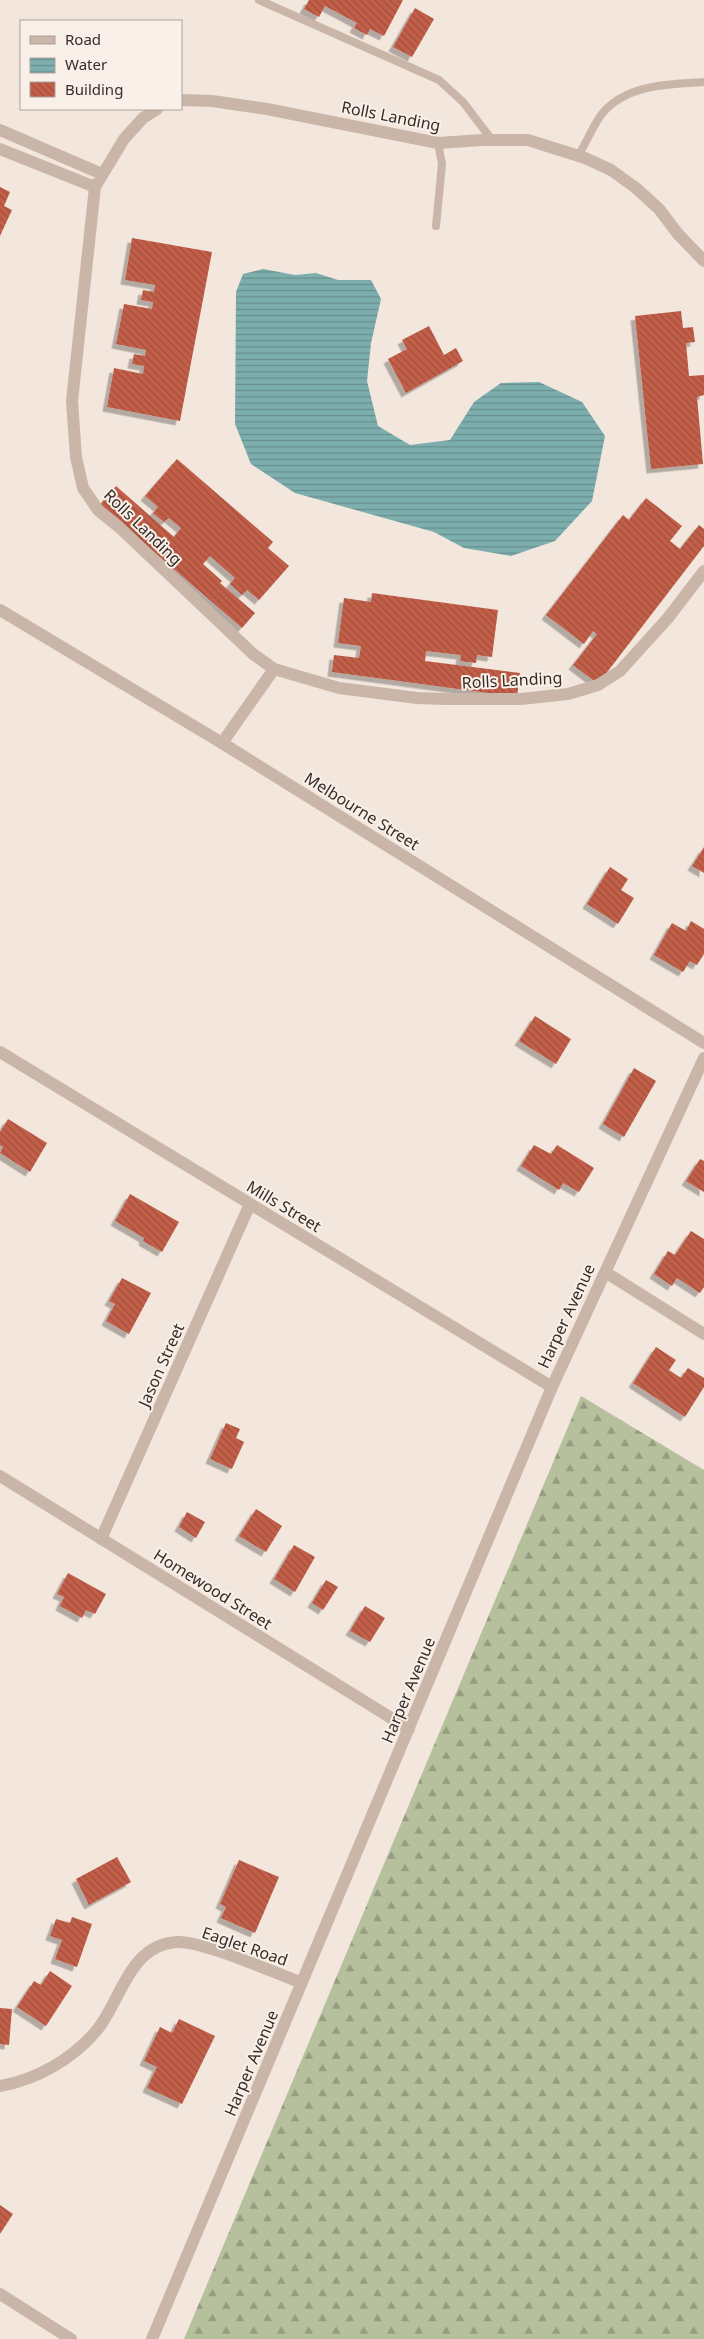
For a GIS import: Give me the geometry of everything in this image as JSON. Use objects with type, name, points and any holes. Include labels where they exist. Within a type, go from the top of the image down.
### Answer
[{"type":"street","name":"Rolls Landing","points":[[182,100],[212,101],[267,109],[438,143],[528,140],[578,156],[611,170],[636,188],[658,209],[678,234],[704,261]]},
{"type":"street","name":"Rolls Landing","points":[[155,110],[143,118],[124,139],[95,187],[72,401],[76,457],[84,488],[98,510],[119,527],[253,654],[274,669],[339,688],[418,698],[521,698],[568,694],[598,685],[620,671],[652,637],[704,571]]},
{"type":"street","points":[[0,130],[102,174]]},
{"type":"street","points":[[17,156],[23,140]]},
{"type":"street","points":[[0,149],[95,187]]},
{"type":"street","name":"Melbourne Street","points":[[0,610],[222,743],[704,1043]]},
{"type":"street","points":[[222,743],[274,669]]},
{"type":"street","name":"Mills Street","points":[[0,1052],[552,1387]]},
{"type":"street","name":"Harper Avenue","points":[[152,2339],[552,1387],[704,1058]]},
{"type":"street","name":"Jason Street","points":[[102,1539],[250,1204]]},
{"type":"street","points":[[605,1272],[704,1334]]},
{"type":"street","name":"Homewood Street","points":[[0,1476],[409,1729]]},
{"type":"street","name":"Eaglet Road","points":[[0,2086],[33,2077],[56,2065],[78,2050],[96,2031],[111,2010],[136,1962],[154,1947],[177,1942],[200,1946],[302,1983]]},
{"type":"street","points":[[0,2294],[71,2339]]},
{"type":"lane","points":[[259,0],[439,80],[464,102],[492,140]]},
{"type":"lane","points":[[578,156],[600,116],[620,98],[641,89],[670,84],[704,82]]},
{"type":"lane","points":[[436,226],[442,164],[438,143]]},
{"type":"green space","points":[[581,1396],[704,1470],[704,2339],[184,2339]]},
{"type":"water","points":[[263,269],[295,275],[316,273],[338,280],[371,280],[381,299],[371,343],[367,381],[378,426],[410,445],[450,440],[474,402],[501,383],[539,382],[582,402],[605,436],[592,501],[555,541],[511,556],[464,548],[434,532],[295,493],[251,464],[235,424],[236,292],[243,274]]},
{"type":"building","points":[[309,0],[403,0],[384,36],[370,29],[367,35],[354,28],[357,23],[325,6],[319,17],[304,9]]},
{"type":"building","points":[[415,8],[434,19],[412,57],[393,47]]},
{"type":"building","points":[[0,187],[10,192],[4,206],[12,210],[0,236]]},
{"type":"building","points":[[132,238],[212,252],[180,421],[107,407],[114,368],[143,374],[144,366],[132,364],[134,354],[145,356],[146,350],[116,344],[124,304],[152,309],[153,302],[141,300],[143,290],[154,292],[155,285],[125,280]]},
{"type":"building","points":[[681,311],[683,328],[693,327],[695,342],[686,343],[689,376],[704,375],[704,395],[697,397],[703,464],[651,469],[635,316]]},
{"type":"building","points":[[429,326],[444,355],[456,348],[463,361],[406,393],[388,359],[407,349],[402,340]]},
{"type":"building","points":[[177,459],[273,542],[268,548],[289,566],[259,600],[247,590],[242,595],[230,584],[235,578],[210,556],[203,564],[222,581],[220,583],[255,613],[242,628],[100,505],[116,486],[174,537],[181,528],[169,518],[164,522],[153,513],[158,507],[145,496]]},
{"type":"building","points":[[646,498],[682,526],[670,541],[680,549],[699,525],[704,529],[704,546],[598,684],[573,665],[597,634],[593,631],[584,644],[546,615],[623,515],[629,520]]},
{"type":"building","points":[[372,593],[498,610],[492,657],[477,655],[476,663],[460,661],[461,655],[426,651],[425,661],[520,673],[517,697],[332,672],[334,655],[359,658],[361,646],[338,643],[344,598],[371,602]]},
{"type":"building","points":[[704,847],[704,873],[692,866]]},
{"type":"building","points":[[610,867],[628,879],[621,890],[634,898],[618,924],[587,904]]},
{"type":"building","points":[[691,921],[704,929],[704,954],[697,965],[690,961],[683,972],[654,955],[672,923],[686,931]]},
{"type":"building","points":[[535,1016],[571,1039],[556,1064],[519,1041]]},
{"type":"building","points":[[634,1068],[656,1081],[624,1137],[603,1124]]},
{"type":"building","points":[[8,1119],[47,1143],[30,1172],[0,1153],[3,1147],[0,1145],[0,1132]]},
{"type":"building","points":[[534,1145],[551,1154],[557,1145],[594,1168],[579,1192],[563,1183],[559,1190],[521,1166]]},
{"type":"building","points":[[700,1159],[704,1161],[704,1192],[686,1181]]},
{"type":"building","points":[[130,1194],[179,1222],[162,1252],[143,1241],[144,1238],[115,1221]]},
{"type":"building","points":[[691,1231],[704,1239],[704,1287],[700,1293],[677,1278],[672,1286],[654,1274],[668,1251],[675,1255]]},
{"type":"building","points":[[122,1278],[151,1293],[129,1334],[106,1321],[115,1304],[109,1301]]},
{"type":"building","points":[[656,1347],[676,1360],[669,1370],[681,1378],[688,1368],[704,1378],[704,1387],[685,1417],[633,1383]]},
{"type":"building","points":[[226,1423],[240,1429],[236,1438],[244,1442],[232,1469],[210,1459]]},
{"type":"building","points":[[256,1509],[282,1526],[266,1552],[239,1536]]},
{"type":"building","points":[[187,1512],[205,1522],[196,1538],[179,1527]]},
{"type":"building","points":[[294,1545],[315,1557],[295,1592],[274,1579]]},
{"type":"building","points":[[68,1573],[106,1594],[95,1614],[86,1610],[82,1618],[60,1606],[64,1597],[57,1594]]},
{"type":"building","points":[[326,1580],[338,1587],[323,1610],[312,1603]]},
{"type":"building","points":[[365,1606],[385,1618],[370,1642],[350,1631]]},
{"type":"building","points":[[117,1857],[131,1882],[89,1905],[76,1879]]},
{"type":"building","points":[[239,1860],[279,1877],[255,1933],[221,1918],[226,1907],[220,1904]]},
{"type":"building","points":[[72,1917],[92,1924],[77,1967],[55,1959],[62,1940],[50,1936],[56,1919],[70,1923]]},
{"type":"building","points":[[50,1971],[72,1986],[46,2026],[17,2007],[34,1981],[41,1985]]},
{"type":"building","points":[[0,2008],[12,2009],[9,2045],[0,2044]]},
{"type":"building","points":[[179,2019],[215,2036],[182,2104],[147,2088],[157,2067],[144,2061],[160,2027],[172,2033]]},
{"type":"building","points":[[0,2205],[13,2214],[0,2234]]}]
